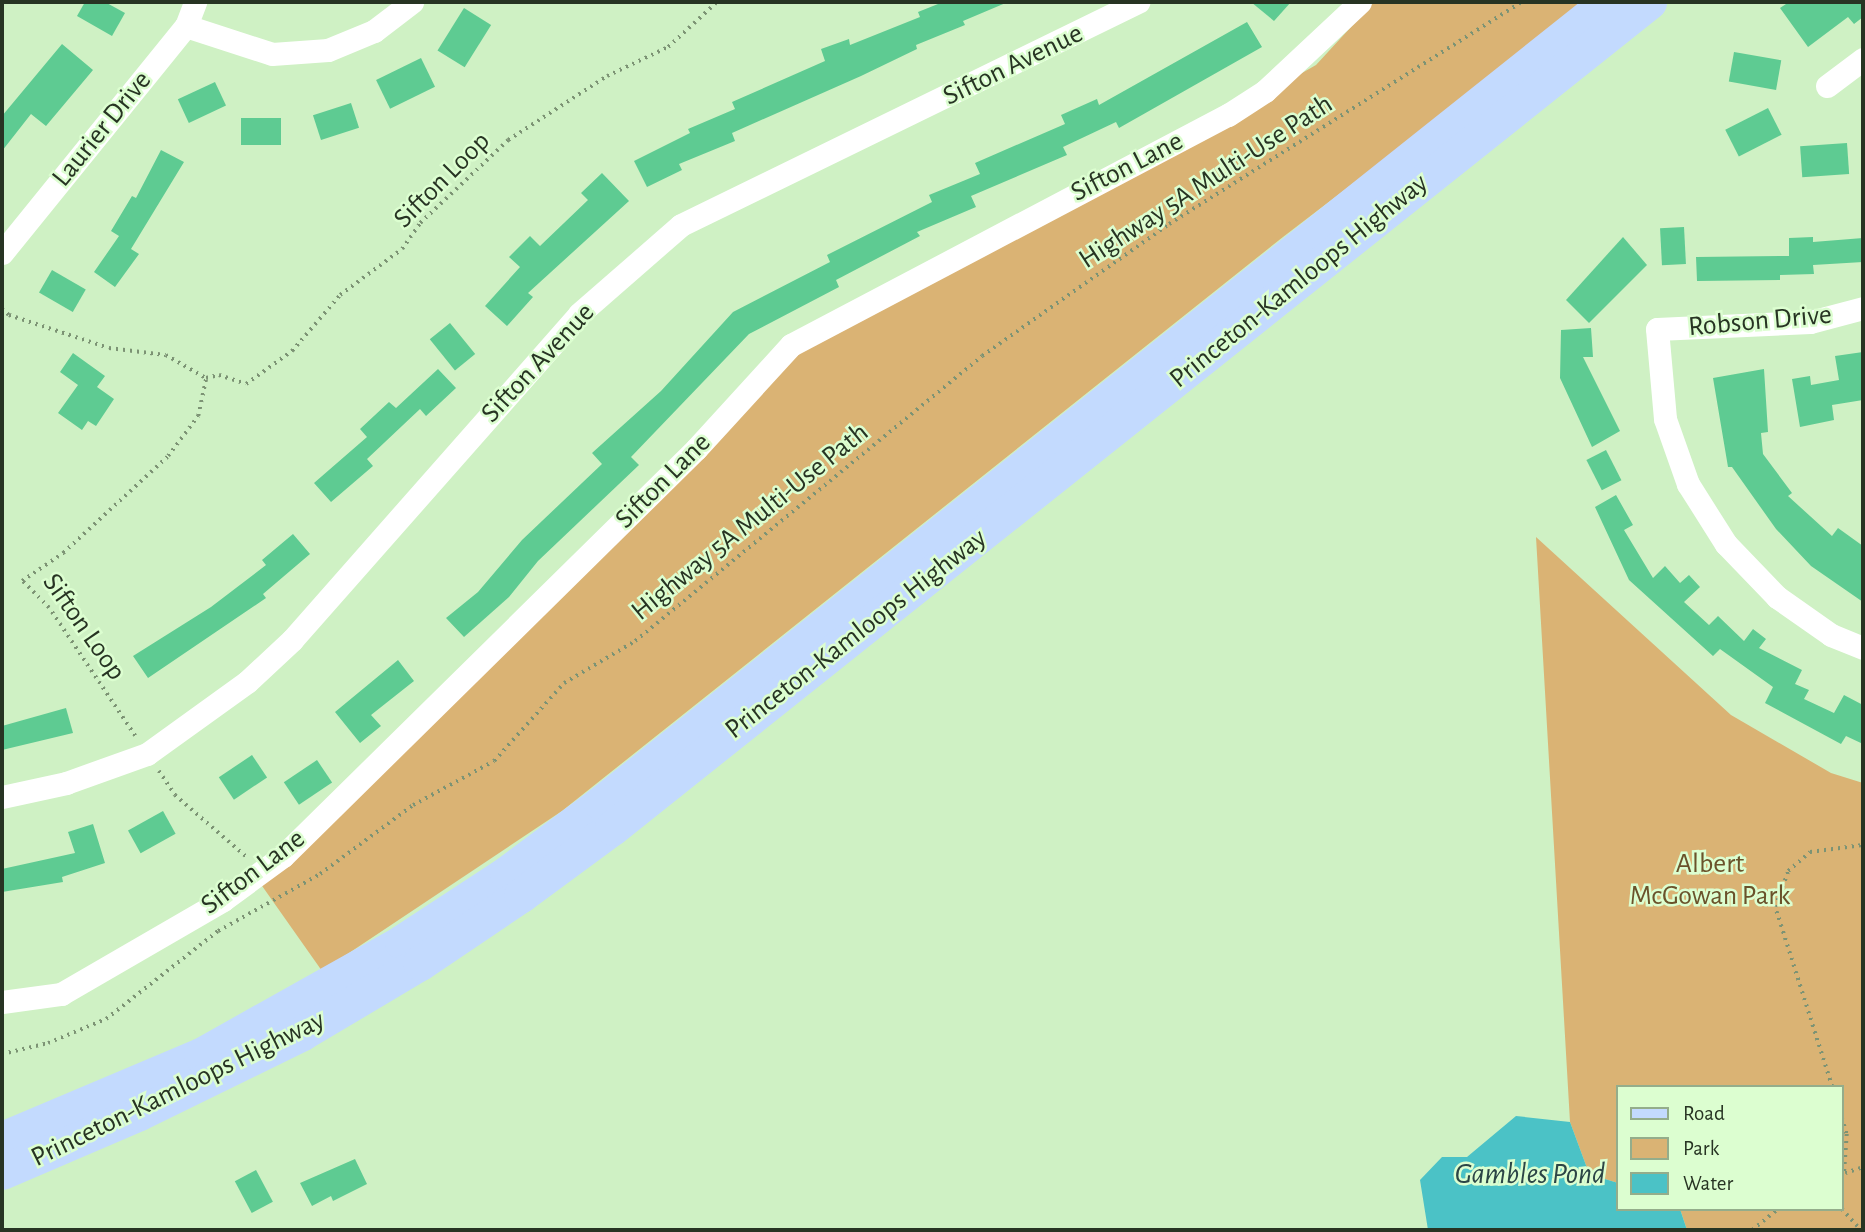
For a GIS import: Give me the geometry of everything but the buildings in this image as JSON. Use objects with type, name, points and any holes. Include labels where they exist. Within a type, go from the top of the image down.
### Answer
[{"type":"main road","name":"Princeton-Kamloops Highway","points":[[2,1139],[201,1055],[402,942],[507,873],[601,803],[1607,2]]},
{"type":"main road","name":"Princeton-Kamloops Highway","points":[[2,1172],[139,1113],[302,1033],[420,963],[521,895],[612,828],[1649,2]]},
{"type":"street","name":"Laurier Drive","points":[[2,253],[186,26],[195,2]]},
{"type":"street","points":[[186,26],[272,54],[328,50],[374,31],[412,2]]},
{"type":"street","name":"Sifton Avenue","points":[[2,797],[66,783],[147,754],[247,682],[292,640],[579,314],[681,225],[1138,2]]},
{"type":"street","name":"Sifton Lane","points":[[2,1002],[61,994],[265,870],[696,449],[791,345],[1228,114],[1265,91],[1360,2]]},
{"type":"street","points":[[1827,86],[1863,59]]},
{"type":"street","name":"Robson Drive","points":[[1863,308],[1810,322],[1657,329],[1665,419],[1688,484],[1726,544],[1777,597],[1831,635],[1863,648]]},
{"type":"path","name":"Sifton Loop","points":[[2,309],[9,315],[109,348],[166,355],[206,379],[219,375],[246,384],[292,351],[340,295],[402,249],[420,223],[508,140],[607,76],[668,47],[718,2]]},
{"type":"path","name":"Highway 5A Multi-Use Path","points":[[2,1054],[48,1043],[106,1019],[218,931],[320,874],[413,805],[494,761],[564,683],[635,641],[982,356],[1169,224],[1522,2]]},
{"type":"path","name":"Sifton Loop","points":[[206,379],[198,416],[167,456],[64,553],[22,581],[49,608],[175,794],[218,837],[265,870]]},
{"type":"path","points":[[1831,1085],[1775,907],[1788,871],[1810,852],[1863,845]]},
{"type":"path","points":[[1844,1124],[1847,1134],[1844,1164]]},
{"type":"path","points":[[1844,1174],[1863,1167]]},
{"type":"path","points":[[1752,1230],[1776,1211]]},
{"type":"path","points":[[1844,1211],[1861,1230]]},
{"type":"green space","points":[[1374,2],[1590,2],[1283,237],[562,811],[322,971],[260,883],[804,349],[1055,214],[1316,65]]},
{"type":"green space","name":"Albert McGowan Park","points":[[1536,537],[1731,715],[1831,773],[1863,783],[1863,1230],[1687,1230],[1681,1211],[1844,1211],[1844,1085],[1616,1085],[1616,1182],[1595,1176],[1587,1168],[1570,1122]]},
{"type":"water","name":"Gambles Pond","points":[[1516,1116],[1570,1122],[1587,1168],[1595,1176],[1616,1182],[1616,1211],[1681,1211],[1687,1230],[1428,1230],[1420,1180],[1442,1157],[1467,1157]]}]
